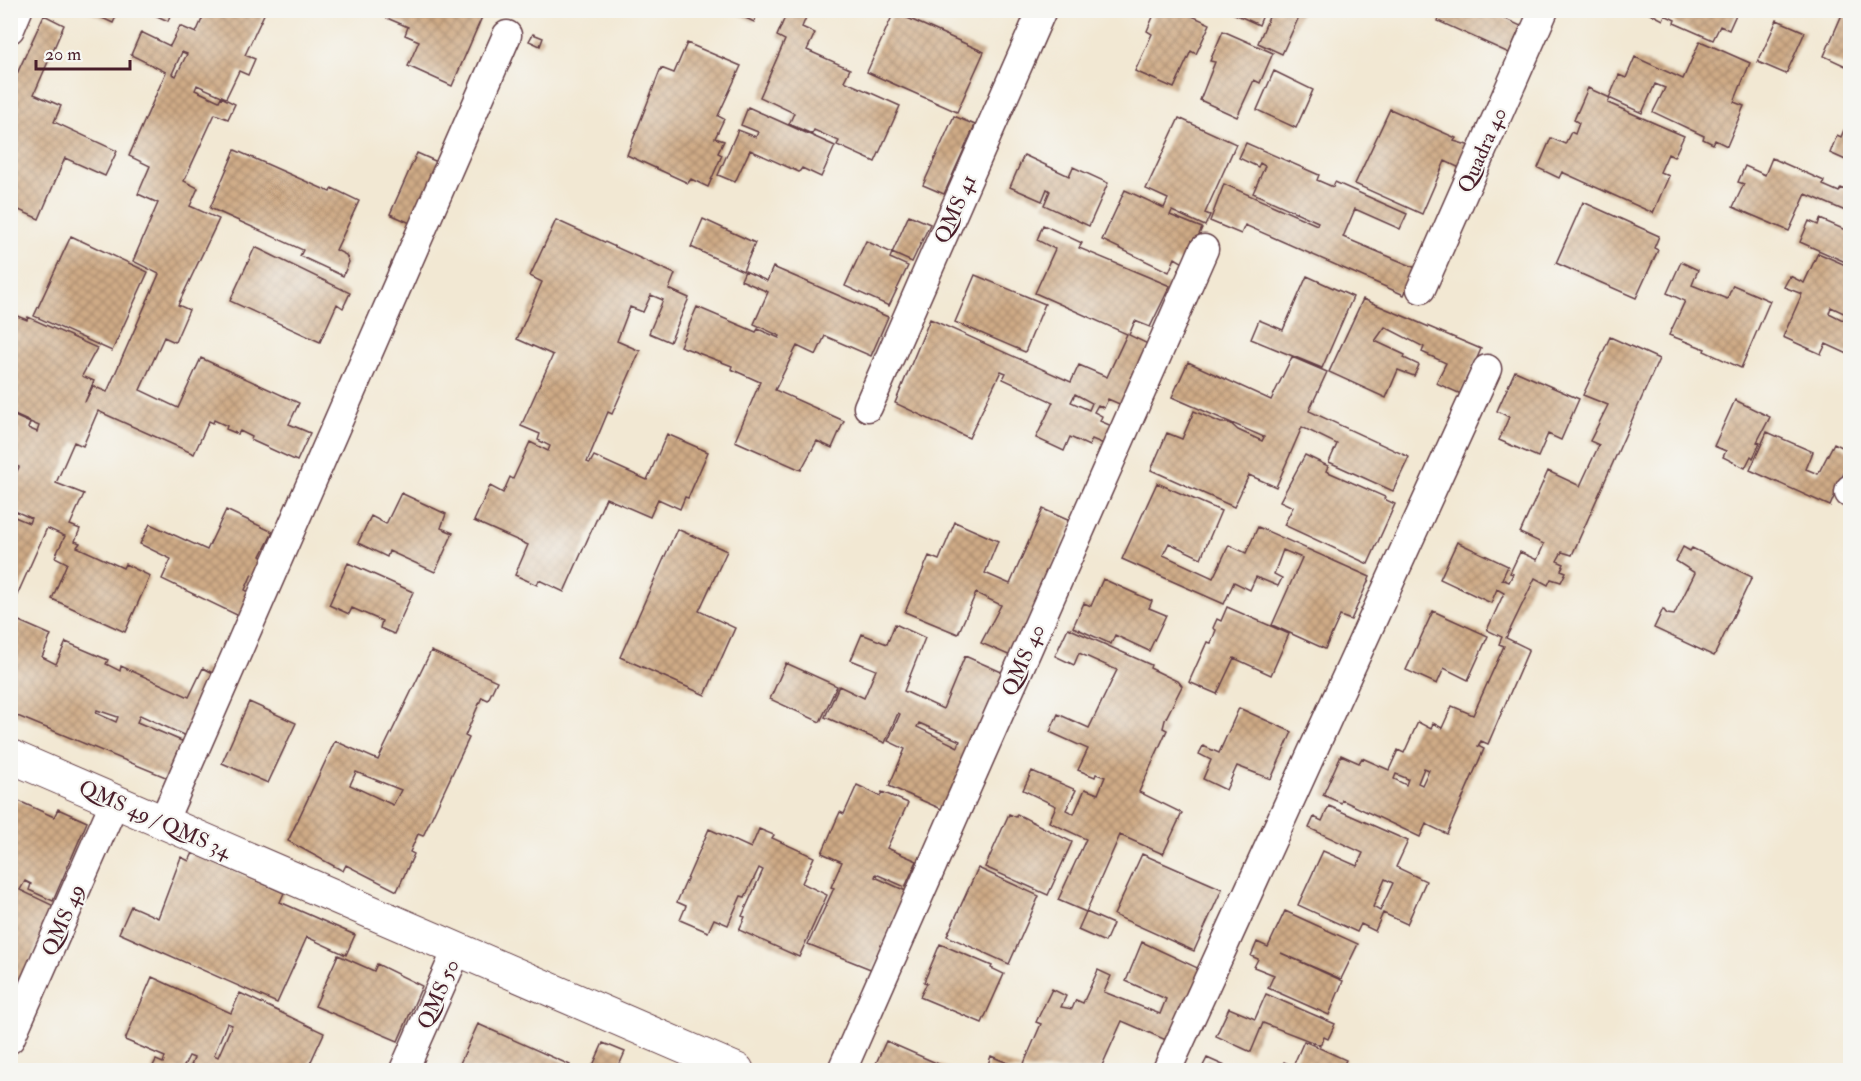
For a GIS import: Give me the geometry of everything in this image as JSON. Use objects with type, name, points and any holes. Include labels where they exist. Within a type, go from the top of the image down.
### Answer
[{"type":"street","points":[[10,29],[18,10]]},
{"type":"street","name":"QMS 41","points":[[868,407],[1042,10]]},
{"type":"street","name":"Quadra 40","points":[[1421,289],[1544,10]]},
{"type":"street","points":[[164,822],[507,35]]},
{"type":"street","name":"QMS 40","points":[[842,1071],[1204,249]]},
{"type":"street","points":[[1167,1071],[1487,369]]},
{"type":"street","name":"QMS 49 / QMS 34","points":[[10,756],[737,1071]]},
{"type":"street","name":"QMS 49","points":[[10,1039],[115,801]]},
{"type":"street","name":"QMS 50","points":[[404,1071],[457,950]]},
{"type":"building","points":[[85,10],[119,10],[113,23]]},
{"type":"building","points":[[144,10],[172,10],[168,21]]},
{"type":"building","points":[[206,10],[215,13],[216,10],[266,10],[245,55],[255,59],[248,75],[239,71],[226,98],[197,85],[195,90],[219,101],[221,97],[235,104],[228,119],[215,114],[184,181],[198,188],[190,206],[219,219],[178,305],[189,310],[175,342],[164,337],[140,390],[178,408],[201,358],[299,403],[289,424],[310,433],[297,461],[251,440],[252,437],[240,431],[238,434],[226,429],[227,426],[214,420],[213,423],[209,421],[194,454],[98,411],[83,446],[74,442],[56,483],[84,494],[70,525],[80,529],[75,541],[80,543],[77,547],[123,568],[125,564],[150,576],[125,632],[52,599],[67,563],[55,557],[65,536],[47,528],[10,611],[10,515],[29,523],[31,518],[10,509],[10,470],[16,473],[19,467],[10,463],[10,414],[30,423],[28,428],[37,432],[39,426],[10,413],[10,313],[27,320],[28,317],[97,348],[82,376],[94,381],[85,402],[93,386],[107,392],[159,274],[133,261],[158,203],[138,194],[150,166],[129,156],[166,72],[131,55],[141,32],[170,46],[180,26],[196,33]],"holes":[[[182,52],[187,54],[176,76],[172,74]]]},
{"type":"building","points":[[390,10],[485,10],[452,86],[408,66],[419,41],[405,35],[408,27],[387,18]]},
{"type":"building","points":[[729,10],[759,10],[754,22]]},
{"type":"building","points":[[788,10],[809,10],[802,27],[815,33],[807,50],[850,69],[844,81],[900,106],[875,162],[837,145],[839,141],[814,130],[812,134],[789,124],[794,113],[760,97],[785,40],[777,36]]},
{"type":"building","points":[[1156,10],[1179,10],[1210,24],[1196,54],[1191,51],[1174,88],[1135,71],[1152,34],[1147,31]]},
{"type":"building","points":[[1226,10],[1265,10],[1259,25]]},
{"type":"building","points":[[1272,10],[1302,10],[1282,54],[1258,43]]},
{"type":"building","points":[[1443,10],[1486,10],[1521,26],[1509,53],[1438,21]]},
{"type":"building","points":[[1644,10],[1738,10],[1729,30],[1720,26],[1713,40],[1674,23],[1675,20],[1665,15],[1663,20]]},
{"type":"building","points":[[1844,10],[1850,10],[1850,68],[1824,56]]},
{"type":"building","points":[[894,12],[984,52],[957,112],[867,72]]},
{"type":"building","points":[[44,15],[64,25],[34,94],[61,106],[54,122],[117,151],[105,176],[65,158],[39,219],[10,206],[10,124],[19,106],[10,102],[10,89]]},
{"type":"building","points":[[1777,20],[1805,32],[1786,74],[1758,62]]},
{"type":"building","points":[[1223,31],[1273,53],[1260,83],[1254,80],[1237,117],[1200,100],[1215,62],[1210,61]]},
{"type":"building","points":[[533,34],[543,38],[540,46],[529,41]]},
{"type":"building","points":[[1700,41],[1750,63],[1734,102],[1744,106],[1727,146],[1715,140],[1713,144],[1703,139],[1704,136],[1653,112],[1665,88],[1655,84],[1642,113],[1609,98],[1619,75],[1626,78],[1635,57],[1683,79]]},
{"type":"building","points":[[687,43],[741,66],[718,116],[724,119],[715,138],[724,141],[718,153],[722,155],[708,187],[691,179],[688,183],[627,155],[661,68],[674,73]]},
{"type":"building","points":[[1274,71],[1313,90],[1296,128],[1257,110]]},
{"type":"building","points":[[1588,88],[1610,98],[1608,103],[1684,136],[1674,157],[1668,154],[1660,172],[1669,176],[1653,213],[1562,172],[1559,178],[1538,168],[1551,138],[1565,144],[1571,132],[1575,134],[1579,123],[1574,120]]},
{"type":"building","points":[[748,107],[835,146],[821,177],[802,168],[799,172],[750,150],[735,182],[718,175],[738,130],[756,137],[758,132],[741,125]]},
{"type":"building","points":[[1390,109],[1456,138],[1454,141],[1474,147],[1464,170],[1445,161],[1422,214],[1355,184]]},
{"type":"building","points":[[954,116],[975,125],[944,194],[923,185]]},
{"type":"building","points":[[1179,118],[1236,144],[1205,213],[1210,215],[1205,226],[1172,211],[1170,215],[1202,228],[1185,264],[1175,258],[1169,272],[1102,240],[1125,190],[1164,208],[1168,199],[1146,189]]},
{"type":"building","points":[[1844,130],[1850,133],[1850,162],[1830,153],[1837,135],[1841,137]]},
{"type":"building","points":[[1246,143],[1319,175],[1317,180],[1333,187],[1335,182],[1407,214],[1400,229],[1355,209],[1343,237],[1416,268],[1404,295],[1245,225],[1241,234],[1210,221],[1224,184],[1317,225],[1318,222],[1253,193],[1265,166],[1260,163],[1258,167],[1239,158]]},
{"type":"building","points":[[235,150],[330,192],[332,188],[359,201],[336,250],[346,255],[349,262],[343,276],[300,256],[303,250],[210,208]]},
{"type":"building","points":[[417,153],[444,165],[417,226],[390,214]]},
{"type":"building","points":[[1024,155],[1069,176],[1073,167],[1108,183],[1089,226],[1044,205],[1050,191],[1047,189],[1042,201],[1010,187]]},
{"type":"building","points":[[1772,158],[1824,181],[1823,185],[1839,192],[1841,188],[1848,191],[1850,186],[1850,213],[1806,194],[1789,231],[1733,207],[1744,184],[1738,182],[1745,166],[1765,175]]},
{"type":"building","points":[[1583,202],[1659,236],[1654,248],[1658,250],[1636,298],[1556,263]]},
{"type":"building","points":[[909,215],[930,224],[912,262],[892,253]]},
{"type":"building","points":[[703,219],[755,243],[743,271],[691,247]]},
{"type":"building","points":[[1820,219],[1850,232],[1850,264],[1800,242],[1809,221],[1818,225]]},
{"type":"building","points":[[556,220],[675,274],[669,289],[689,298],[670,342],[649,333],[663,300],[651,295],[643,312],[630,307],[617,341],[640,351],[612,414],[608,412],[587,462],[590,463],[594,456],[647,480],[667,434],[708,452],[688,498],[685,497],[680,509],[658,499],[650,517],[606,498],[564,592],[539,580],[537,585],[515,575],[528,545],[474,521],[490,486],[503,493],[510,477],[513,479],[530,442],[548,451],[550,446],[538,440],[540,434],[521,426],[553,355],[517,339],[542,282],[530,276]]},
{"type":"building","points":[[1043,225],[1082,243],[1079,248],[1170,286],[1150,327],[1135,321],[1129,335],[1150,345],[1124,406],[1108,399],[1104,408],[1098,405],[1094,412],[1102,416],[1100,421],[1114,427],[1106,445],[1092,439],[1089,446],[1070,437],[1064,451],[1036,438],[1053,402],[1003,379],[1006,373],[1001,371],[969,438],[895,403],[930,319],[1071,382],[1079,365],[1107,377],[1127,334],[1035,293],[1055,249],[1037,240]],"holes":[[[1075,394],[1092,403],[1089,410],[1071,402]]]},
{"type":"building","points":[[71,236],[148,272],[112,351],[34,316]]},
{"type":"building","points":[[866,241],[892,253],[890,258],[908,266],[889,306],[845,286]]},
{"type":"building","points":[[255,247],[350,293],[343,308],[337,304],[320,342],[230,301]]},
{"type":"building","points":[[1818,253],[1850,267],[1850,355],[1826,344],[1821,354],[1783,337],[1802,294],[1784,287],[1790,276],[1804,283]],"holes":[[[1831,307],[1846,314],[1843,320],[1829,313]]]},
{"type":"building","points":[[1681,262],[1698,270],[1692,285],[1727,299],[1733,285],[1770,301],[1741,368],[1704,351],[1705,349],[1669,335],[1685,301],[1667,293]]},
{"type":"building","points":[[773,267],[888,317],[871,356],[825,336],[816,355],[797,346],[775,390],[844,421],[832,448],[817,441],[801,470],[735,441],[760,382],[731,369],[732,366],[680,346],[697,307],[756,332],[758,329],[779,338],[780,336],[754,324],[768,292],[741,280],[745,271],[767,281]]},
{"type":"building","points":[[975,275],[1045,304],[1025,352],[955,322]]},
{"type":"building","points":[[1307,276],[1353,297],[1322,368],[1251,339],[1259,320],[1283,330]]},
{"type":"building","points":[[1363,299],[1481,349],[1461,394],[1436,383],[1446,363],[1422,352],[1424,347],[1385,327],[1375,341],[1405,355],[1404,358],[1419,365],[1414,376],[1398,370],[1386,398],[1329,372]]},
{"type":"building","points":[[1610,337],[1659,359],[1572,555],[1562,552],[1557,561],[1564,564],[1561,570],[1566,572],[1561,582],[1551,579],[1548,585],[1535,578],[1506,638],[1529,649],[1488,744],[1481,741],[1478,746],[1484,749],[1447,834],[1426,824],[1420,837],[1342,800],[1341,803],[1323,795],[1341,755],[1359,763],[1362,758],[1389,770],[1398,750],[1404,753],[1418,722],[1431,729],[1433,723],[1442,728],[1452,706],[1473,715],[1504,646],[1499,644],[1502,637],[1487,630],[1504,593],[1497,589],[1491,603],[1440,579],[1457,542],[1508,566],[1502,579],[1509,582],[1513,574],[1510,573],[1520,552],[1537,560],[1544,544],[1520,533],[1548,471],[1580,486],[1599,445],[1590,441],[1608,405],[1583,395]],"holes":[[[1424,768],[1429,770],[1422,785],[1418,783]],[[1396,774],[1408,779],[1406,785],[1394,779]]]},
{"type":"building","points":[[1292,357],[1327,372],[1309,411],[1409,457],[1393,491],[1329,462],[1337,444],[1302,427],[1276,487],[1249,475],[1234,507],[1151,470],[1167,433],[1182,439],[1194,411],[1221,423],[1230,423],[1238,430],[1262,441],[1264,437],[1172,397],[1188,362],[1271,400]]},
{"type":"building","points":[[1515,371],[1579,399],[1561,440],[1548,434],[1538,457],[1499,440],[1509,417],[1497,411]]},
{"type":"building","points":[[1735,400],[1770,417],[1757,442],[1760,443],[1753,458],[1751,456],[1745,468],[1723,457],[1726,451],[1714,446]]},
{"type":"building","points":[[1767,432],[1813,452],[1806,469],[1818,474],[1834,443],[1850,451],[1850,459],[1830,506],[1750,470]]},
{"type":"building","points":[[1305,455],[1328,466],[1326,471],[1385,497],[1384,499],[1395,504],[1368,564],[1284,525],[1293,507],[1280,501]]},
{"type":"building","points":[[1157,483],[1221,511],[1201,558],[1169,543],[1163,555],[1213,578],[1229,545],[1246,553],[1258,527],[1370,577],[1351,620],[1340,616],[1325,649],[1272,625],[1302,558],[1283,550],[1274,574],[1282,578],[1278,586],[1256,577],[1250,590],[1234,582],[1224,604],[1122,559]]},
{"type":"building","points":[[401,493],[446,514],[441,528],[453,533],[435,572],[389,551],[387,557],[358,543],[371,516],[386,524]]},
{"type":"building","points":[[1043,509],[1072,522],[1013,657],[981,643],[1001,605],[976,593],[958,634],[905,612],[929,556],[939,560],[955,522],[998,541],[985,573],[1010,584]]},
{"type":"building","points":[[226,510],[273,532],[261,556],[265,558],[257,576],[252,574],[245,590],[251,593],[241,617],[162,579],[171,559],[140,544],[150,524],[207,550]]},
{"type":"building","points":[[677,529],[727,551],[699,611],[735,628],[705,695],[620,657]]},
{"type":"building","points":[[1683,547],[1690,551],[1692,548],[1752,577],[1714,656],[1654,628],[1663,609],[1667,614],[1674,615],[1695,573],[1676,561]]},
{"type":"building","points":[[348,563],[413,592],[394,634],[380,628],[382,621],[352,608],[349,614],[329,605]]},
{"type":"building","points":[[1103,579],[1152,601],[1149,608],[1166,615],[1149,651],[1115,635],[1111,644],[1073,627],[1084,603],[1091,606]]},
{"type":"building","points":[[1227,607],[1289,634],[1271,675],[1234,658],[1217,694],[1189,682],[1207,642],[1211,643],[1217,619],[1221,621]]},
{"type":"building","points":[[1433,611],[1488,636],[1468,680],[1444,668],[1437,684],[1406,670]]},
{"type":"building","points":[[10,617],[51,635],[42,657],[56,664],[66,642],[108,660],[106,664],[120,671],[121,666],[189,697],[203,668],[215,674],[188,737],[140,715],[137,722],[184,742],[168,778],[10,713]],"holes":[[[97,710],[118,717],[116,722],[96,713]]]},
{"type":"building","points":[[895,624],[925,638],[904,691],[943,709],[965,656],[1006,674],[946,811],[889,786],[905,749],[888,741],[900,714],[898,713],[885,743],[825,717],[839,686],[864,698],[876,670],[851,660],[862,634],[887,644]],"holes":[[[919,723],[960,741],[958,747],[917,727]]]},
{"type":"building","points":[[1068,628],[1151,665],[1150,668],[1179,682],[1182,686],[1165,720],[1163,728],[1167,730],[1139,792],[1182,813],[1163,854],[1120,835],[1086,912],[1058,900],[1086,839],[1049,822],[1056,806],[1023,790],[1032,771],[1076,790],[1066,810],[1074,814],[1085,789],[1098,794],[1105,777],[1096,774],[1095,777],[1078,770],[1088,749],[1050,732],[1058,714],[1089,728],[1117,670],[1079,653],[1074,665],[1055,656]]},
{"type":"building","points":[[431,651],[497,681],[488,700],[482,697],[465,736],[469,738],[423,836],[418,834],[410,852],[414,854],[397,891],[346,865],[343,871],[288,841],[335,741],[378,760]],"holes":[[[356,772],[401,790],[393,805],[350,785]]]},
{"type":"building","points":[[786,663],[837,686],[820,722],[770,699]]},
{"type":"building","points":[[249,702],[296,723],[268,783],[222,763]]},
{"type":"building","points":[[1239,708],[1292,732],[1271,779],[1237,766],[1226,790],[1203,779],[1211,760],[1199,754],[1203,746],[1219,753]]},
{"type":"building","points":[[857,785],[880,796],[882,792],[908,803],[887,848],[917,861],[905,887],[876,874],[875,877],[906,891],[873,970],[808,944],[834,888],[831,887],[842,862],[822,853],[840,812],[844,814]]},
{"type":"building","points":[[10,797],[54,817],[58,809],[87,822],[53,901],[29,890],[31,884],[25,881],[20,890],[54,906],[17,990],[10,987]]},
{"type":"building","points":[[1329,806],[1408,841],[1396,867],[1426,881],[1407,924],[1383,913],[1375,931],[1361,924],[1357,932],[1298,905],[1323,851],[1357,866],[1363,853],[1309,828],[1314,817],[1322,821]],"holes":[[[1385,879],[1393,883],[1380,911],[1373,907]]]},
{"type":"building","points":[[1009,814],[1016,817],[1017,814],[1072,842],[1048,895],[985,867]]},
{"type":"building","points":[[709,829],[751,848],[759,829],[774,835],[772,838],[814,857],[802,883],[827,895],[799,957],[739,930],[745,917],[742,916],[763,870],[759,868],[745,897],[741,896],[728,925],[714,919],[708,932],[680,920],[686,906],[677,902]]},
{"type":"building","points":[[193,853],[284,893],[280,902],[355,935],[346,955],[307,937],[277,1003],[119,933],[131,906],[158,918],[181,857],[189,861]]},
{"type":"building","points":[[1142,854],[1222,889],[1194,951],[1114,915]]},
{"type":"building","points":[[978,868],[1039,896],[1009,964],[947,936]]},
{"type":"building","points":[[1285,911],[1358,944],[1341,979],[1281,953],[1343,981],[1329,1015],[1268,988],[1274,975],[1254,967],[1258,959],[1251,956],[1257,942],[1268,947]]},
{"type":"building","points":[[1086,912],[1113,924],[1105,942],[1078,930]]},
{"type":"building","points":[[1142,942],[1204,971],[1173,1043],[1122,1021],[1100,1070],[1028,1070],[1022,1068],[1041,1024],[1036,1022],[1052,989],[1066,996],[1061,1007],[1072,1009],[1076,1000],[1083,1003],[1098,970],[1111,976],[1104,992],[1160,1014],[1166,999],[1126,981]]},
{"type":"building","points":[[940,944],[992,966],[991,968],[1004,974],[982,1023],[920,997]]},
{"type":"building","points":[[338,955],[374,971],[377,964],[422,986],[398,1041],[315,1006]]},
{"type":"building","points":[[152,977],[231,1013],[240,993],[324,1033],[307,1070],[151,1070],[156,1060],[163,1063],[165,1057],[125,1040]],"holes":[[[227,1023],[232,1025],[218,1057],[214,1055]],[[189,1056],[194,1058],[190,1068],[184,1066]]]},
{"type":"building","points":[[1266,994],[1335,1024],[1328,1039],[1324,1037],[1320,1045],[1263,1023],[1251,1052],[1216,1036],[1229,1008],[1255,1019]]},
{"type":"building","points":[[478,1024],[570,1065],[568,1070],[457,1070]]},
{"type":"building","points":[[886,1041],[952,1070],[873,1070]]},
{"type":"building","points":[[1304,1041],[1346,1060],[1341,1070],[1280,1070],[1284,1062],[1293,1066]]},
{"type":"building","points":[[603,1043],[625,1052],[617,1070],[591,1070]]},
{"type":"building","points":[[991,1056],[1024,1070],[986,1070]]},
{"type":"building","points":[[1207,1058],[1234,1070],[1201,1070]]}]
